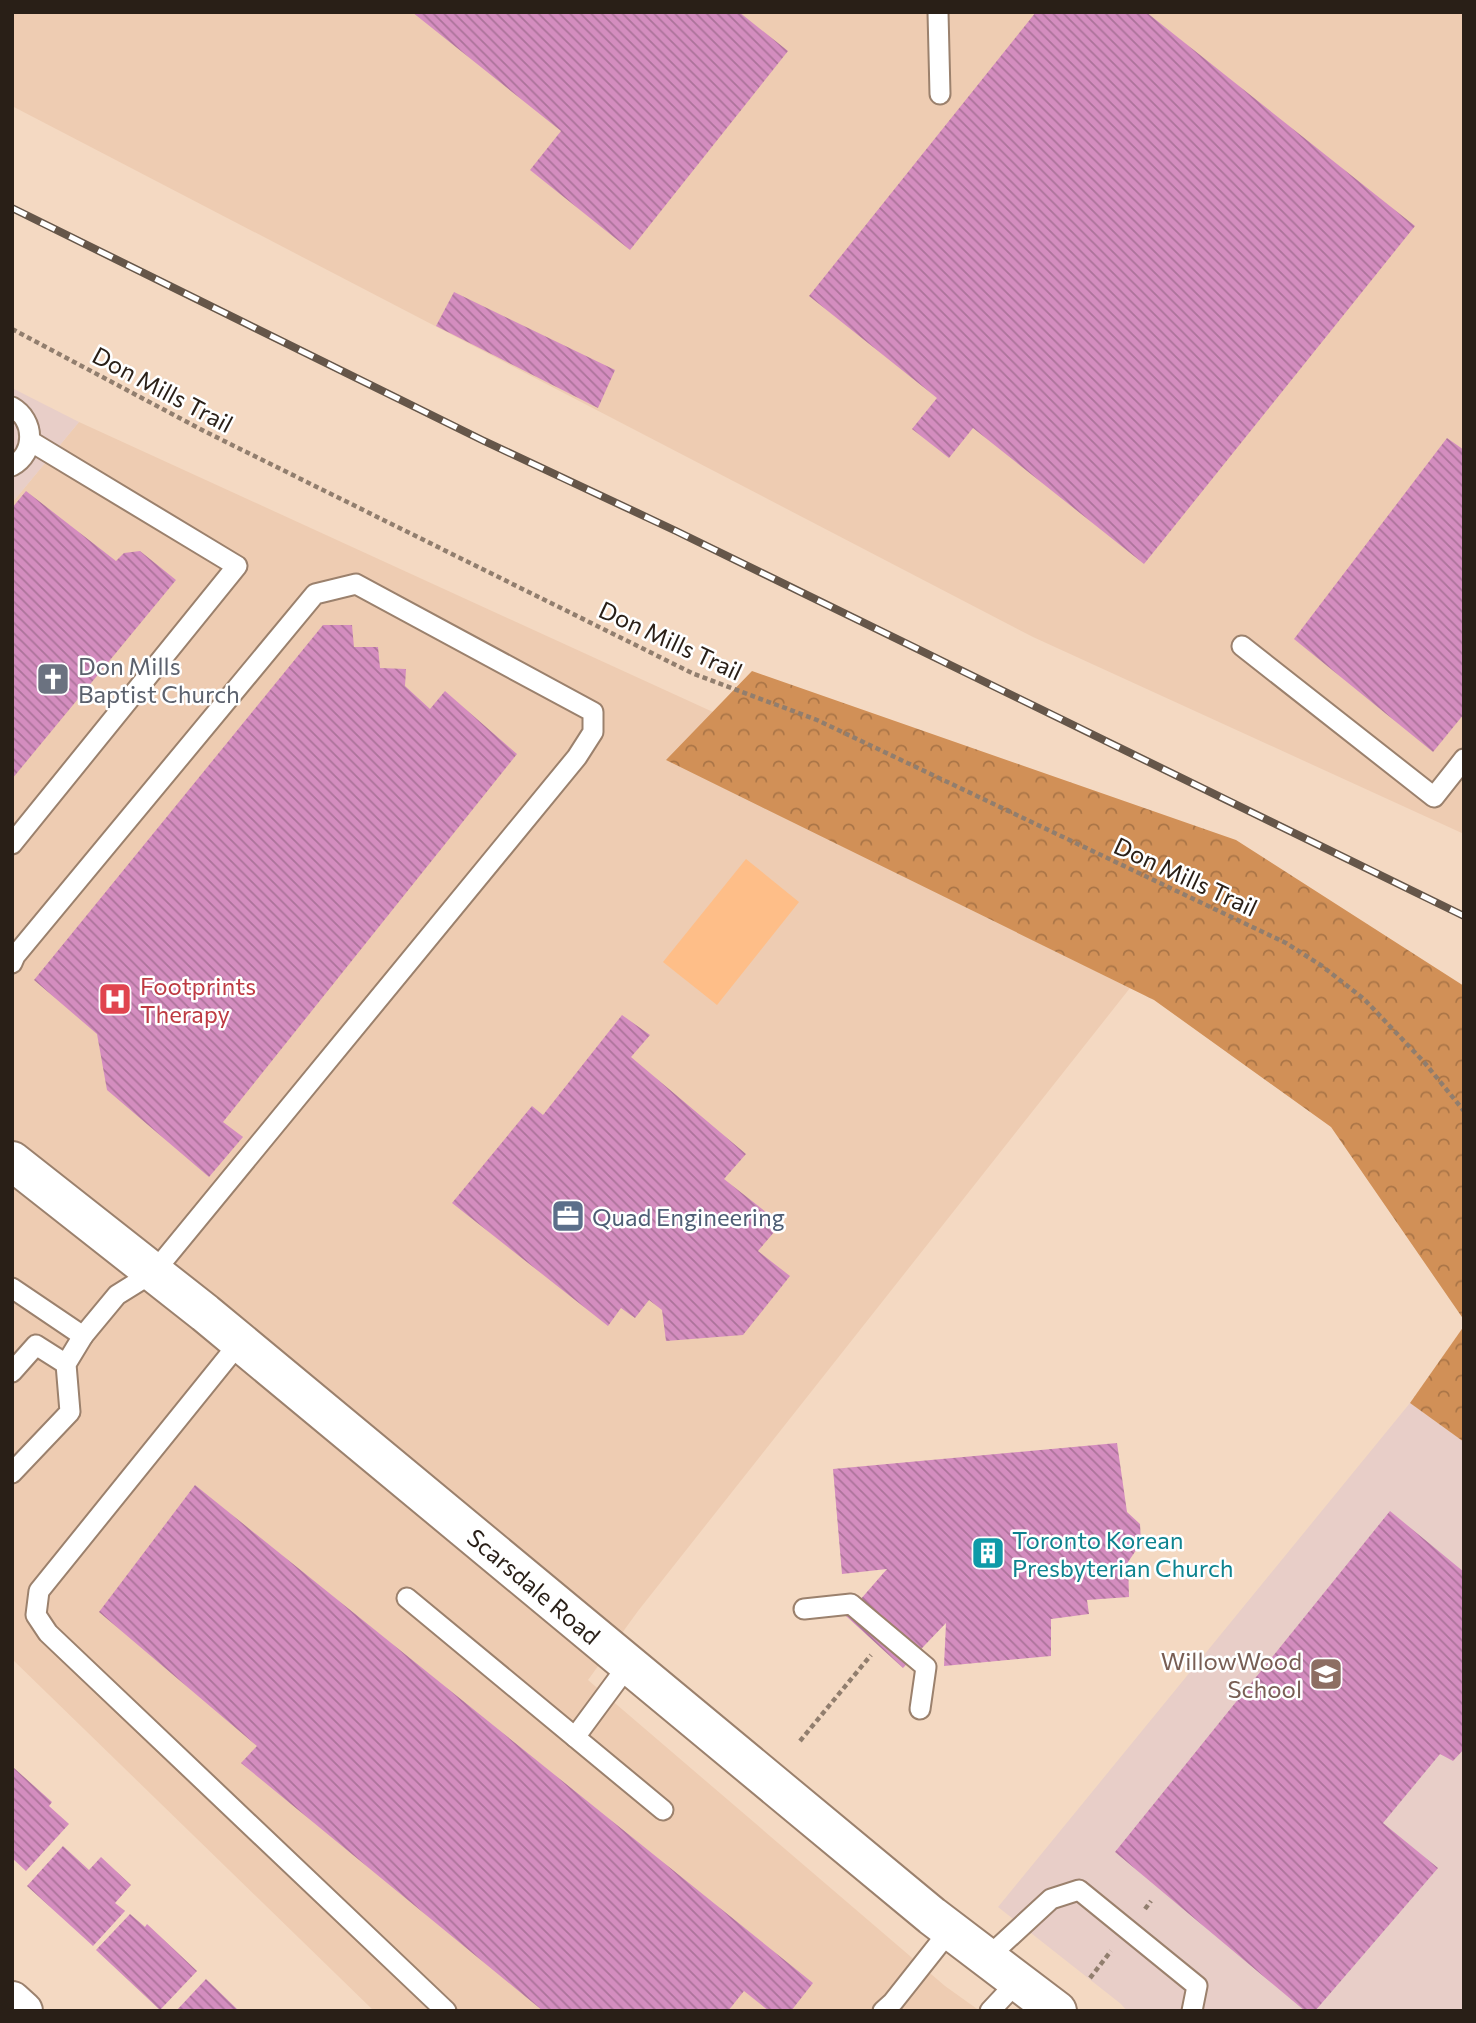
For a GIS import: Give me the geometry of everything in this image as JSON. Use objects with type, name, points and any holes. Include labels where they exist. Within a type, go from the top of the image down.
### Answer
[{"type":"street","name":"Scarsdale Road","points":[[12,1161],[240,1342],[950,1930],[1057,2011]]},
{"type":"street","points":[[12,2001],[23,2011]]},
{"type":"lane","points":[[938,12],[940,94]]},
{"type":"lane","points":[[12,407],[25,418],[30,429],[26,453],[12,466]]},
{"type":"lane","points":[[12,844],[237,566],[30,441]]},
{"type":"lane","points":[[12,963],[23,946],[315,594],[356,584],[593,712],[593,732],[577,757],[154,1272],[117,1294],[83,1336],[66,1364],[70,1412],[12,1473]]},
{"type":"lane","points":[[1242,646],[1434,797],[1464,759]]},
{"type":"lane","points":[[12,1288],[83,1336]]},
{"type":"lane","points":[[240,1342],[39,1591],[36,1615],[48,1633],[446,2011]]},
{"type":"lane","points":[[12,1372],[36,1345],[66,1364]]},
{"type":"lane","points":[[407,1598],[663,1810]]},
{"type":"lane","points":[[804,1609],[851,1604],[926,1667],[920,1709]]},
{"type":"lane","points":[[575,1737],[629,1664]]},
{"type":"lane","points":[[987,1958],[1051,1899],[1079,1889],[1197,1986],[1192,2011]]},
{"type":"lane","points":[[883,2011],[950,1930]]},
{"type":"lane","points":[[990,2011],[1018,1981]]},
{"type":"path","name":"Don Mills Trail","points":[[12,329],[205,431],[694,674],[817,720],[1286,943],[1322,966],[1364,999],[1424,1062],[1464,1111]]},
{"type":"path","points":[[800,1741],[840,1691]]},
{"type":"shaded area","points":[[12,12],[1464,12],[1464,834],[1033,637],[12,106]]},
{"type":"shaded area","points":[[12,388],[79,422],[12,503]]},
{"type":"shaded area","points":[[79,422],[713,712],[667,760],[1130,988],[638,1611],[588,1680],[945,1986],[980,2011],[374,2011],[12,1659],[12,503]]},
{"type":"shaded area","points":[[746,859],[799,902],[717,1005],[663,962]]},
{"type":"shaded area","name":"WillowWood School","points":[[1410,1403],[1464,1442],[1464,2011],[1127,2011],[998,1907]]},
{"type":"green space","points":[[752,671],[1236,840],[1464,986],[1464,1320],[1331,1127],[1154,1000],[666,760]]},
{"type":"green space","points":[[1464,1326],[1464,1442],[1410,1403]]},
{"type":"building","points":[[412,12],[739,12],[788,51],[630,250],[530,170],[561,131]]},
{"type":"building","points":[[1036,12],[1146,12],[1415,226],[1144,564],[973,428],[949,458],[912,429],[937,398],[809,296]]},
{"type":"building","points":[[454,292],[615,370],[598,408],[436,326]]},
{"type":"building","points":[[1447,438],[1464,450],[1464,714],[1433,752],[1294,639]]},
{"type":"building","name":"Don Mills Baptist Church","points":[[26,491],[116,561],[124,553],[140,551],[176,580],[12,779],[12,508]]},
{"type":"building","points":[[323,625],[352,625],[354,647],[378,647],[380,668],[406,669],[405,686],[430,709],[445,691],[517,754],[223,1122],[243,1137],[209,1177],[107,1090],[97,1034],[34,980]]},
{"type":"building","points":[[622,1015],[650,1035],[631,1057],[746,1154],[724,1179],[781,1224],[758,1251],[790,1276],[743,1335],[666,1341],[662,1310],[649,1300],[635,1318],[621,1308],[608,1326],[452,1203],[532,1106],[543,1115]]},
{"type":"building","name":"Toronto Korean Presbyterian Church","points":[[1117,1443],[1127,1512],[1140,1524],[1141,1543],[1128,1562],[1129,1597],[1087,1600],[1089,1614],[1051,1619],[1051,1656],[944,1666],[946,1623],[903,1668],[846,1616],[887,1569],[842,1574],[833,1469]]},
{"type":"building","points":[[195,1485],[813,1983],[791,2011],[769,2011],[744,1991],[728,2011],[543,2011],[241,1763],[257,1746],[99,1612]]},
{"type":"building","points":[[1390,1511],[1464,1572],[1464,1749],[1453,1761],[1440,1754],[1383,1823],[1438,1868],[1315,2011],[1305,2011],[1115,1852]]},
{"type":"building","points":[[14,1768],[52,1802],[49,1806],[69,1824],[26,1871],[12,1858]]},
{"type":"building","points":[[63,1846],[89,1870],[101,1857],[131,1885],[115,1903],[125,1911],[93,1946],[27,1886]]},
{"type":"building","points":[[130,1914],[145,1927],[147,1924],[197,1971],[160,2010],[96,1950]]},
{"type":"building","points":[[206,1979],[239,2011],[176,2011]]},
{"type":"railway","points":[[12,208],[482,440],[676,531],[1464,916]]},
{"type":"place","name":"Don Mills Baptist Church","points":[[53,679]]},
{"type":"place","name":"Footprints Therapy","points":[[115,999]]},
{"type":"place","name":"Quad Engineering","points":[[568,1216]]},
{"type":"place","name":"Toronto Korean Presbyterian Church","points":[[988,1553]]},
{"type":"place","name":"WillowWood School","points":[[1326,1674]]}]
